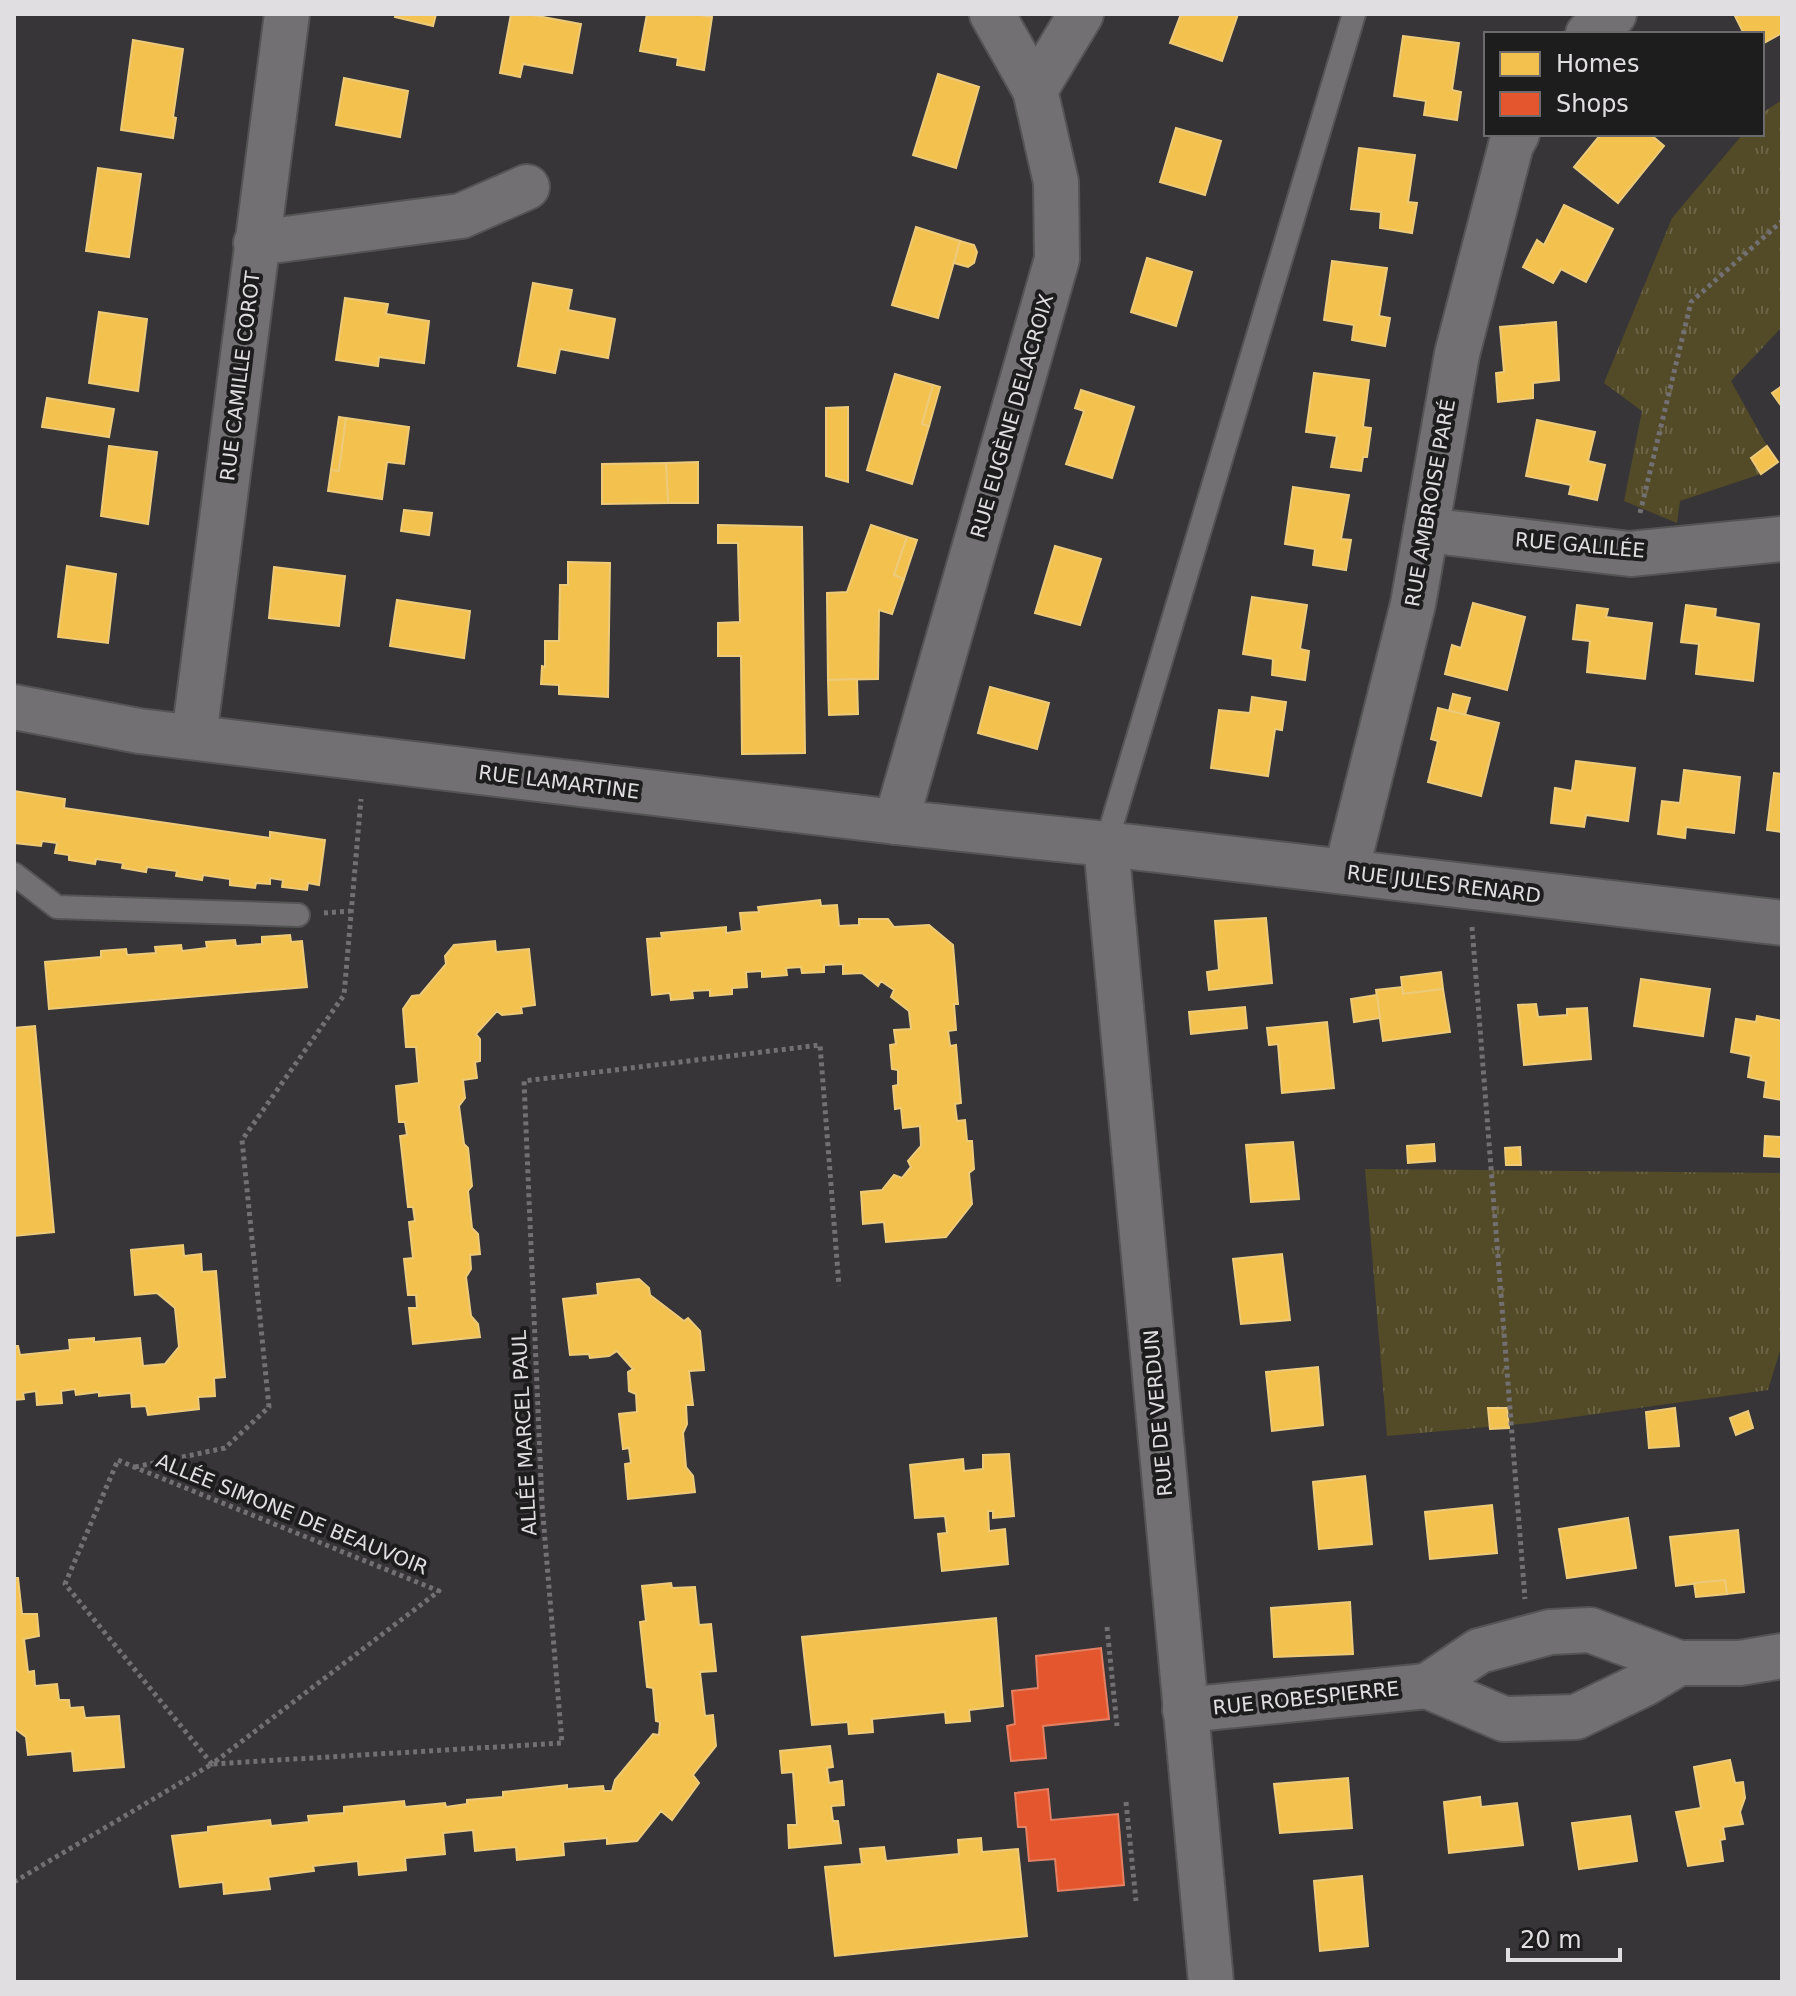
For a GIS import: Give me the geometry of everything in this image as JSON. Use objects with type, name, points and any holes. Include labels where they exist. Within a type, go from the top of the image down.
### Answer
[{"type":"street","name":"RUE CAMILLE COROT","points":[[194,737],[287,14]]},
{"type":"street","name":"RUE EUGÈNE DELACROIX","points":[[896,822],[1057,259],[1056,182],[1035,90],[992,14]]},
{"type":"street","points":[[1035,90],[1081,14]]},
{"type":"street","points":[[1591,32],[1614,14]]},
{"type":"street","name":"RUE AMBROISE PARÉ","points":[[1346,872],[1413,604],[1457,354],[1516,136]]},
{"type":"street","points":[[256,243],[461,216],[527,187]]},
{"type":"street","name":"RUE GALILÉE","points":[[1426,530],[1630,554],[1782,539]]},
{"type":"street","name":"RUE LAMARTINE","points":[[14,707],[139,731],[896,822],[1106,844]]},
{"type":"street","name":"RUE JULES RENARD","points":[[1106,844],[1782,923]]},
{"type":"street","name":"RUE DE VERDUN","points":[[1106,844],[1211,1982]]},
{"type":"street","name":"RUE ROBESPIERRE","points":[[1185,1710],[1427,1686],[1479,1651],[1550,1632],[1590,1630],[1679,1663],[1740,1663],[1782,1656]]},
{"type":"street","name":"RUE ROBESPIERRE","points":[[1427,1686],[1504,1719],[1576,1717],[1679,1663]]},
{"type":"lane","points":[[1106,844],[1354,14]]},
{"type":"lane","points":[[14,874],[57,907],[298,915]]},
{"type":"path","points":[[1630,554],[1691,302],[1782,221]]},
{"type":"path","name":"ALLÉE SIMONE DE BEAUVOIR","points":[[134,1467],[225,1448],[269,1407],[242,1140],[344,995],[364,758]]},
{"type":"path","points":[[1468,886],[1528,1638]]},
{"type":"path","name":"ALLÉE MARCEL PAUL","points":[[14,1882],[212,1764],[562,1743],[542,1504],[524,1081],[820,1045],[839,1286]]},
{"type":"path","name":"ALLÉE SIMONE DE BEAUVOIR","points":[[118,1460],[439,1591],[212,1764],[65,1584],[118,1460]]},
{"type":"path","points":[[1107,1627],[1117,1726]]},
{"type":"path","points":[[1126,1802],[1136,1901]]},
{"type":"green space","points":[[1782,100],[1782,327],[1731,381],[1767,446],[1751,458],[1761,474],[1680,501],[1677,523],[1624,501],[1642,411],[1604,383],[1672,218],[1741,136],[1764,136],[1764,112]]},
{"type":"green space","points":[[1365,1169],[1782,1173],[1782,1344],[1768,1390],[1531,1423],[1387,1436]]},
{"type":"building: Homes","points":[[396,14],[436,14],[433,26],[395,17]]},
{"type":"building: Homes","points":[[511,14],[581,24],[572,73],[523,64],[520,77],[500,73]]},
{"type":"building: Homes","points":[[647,14],[712,17],[704,70],[677,65],[678,58],[640,51]]},
{"type":"building: Homes","points":[[1181,14],[1238,14],[1222,61],[1170,43]]},
{"type":"building: Homes","points":[[1734,14],[1782,14],[1782,33],[1764,43],[1764,32],[1743,32]]},
{"type":"building: Homes","points":[[1403,36],[1459,43],[1452,90],[1461,92],[1457,120],[1424,115],[1426,101],[1394,96]]},
{"type":"building: Homes","points":[[133,40],[183,49],[173,138],[121,130]]},
{"type":"building: Homes","points":[[938,74],[979,87],[956,168],[913,155]]},
{"type":"building: Homes","points":[[344,78],[408,91],[400,137],[336,125]]},
{"type":"building: Homes","points":[[1176,128],[1221,141],[1205,195],[1160,182]]},
{"type":"building: Homes","points":[[1599,136],[1652,136],[1664,146],[1618,203],[1574,167]]},
{"type":"building: Homes","points":[[1359,148],[1415,155],[1408,202],[1417,203],[1412,233],[1380,228],[1381,212],[1351,209]]},
{"type":"building: Homes","points":[[98,168],[141,174],[129,257],[86,251]]},
{"type":"building: Homes","points":[[1564,205],[1613,229],[1586,282],[1561,269],[1553,283],[1523,267],[1537,240],[1544,245]]},
{"type":"building: Homes","points":[[916,227],[960,241],[938,318],[892,305]]},
{"type":"building: Homes","points":[[960,241],[974,245],[977,252],[974,263],[968,267],[954,263]]},
{"type":"building: Homes","points":[[1147,258],[1192,272],[1176,326],[1131,312]]},
{"type":"building: Homes","points":[[1332,261],[1387,268],[1379,316],[1390,318],[1385,346],[1352,340],[1354,325],[1324,320]]},
{"type":"building: Homes","points":[[533,283],[572,290],[568,310],[615,319],[608,358],[560,349],[555,373],[518,366]]},
{"type":"building: Homes","points":[[345,298],[388,304],[386,314],[429,321],[424,363],[379,357],[378,366],[336,360]]},
{"type":"building: Homes","points":[[99,312],[147,319],[138,391],[89,383]]},
{"type":"building: Homes","points":[[1556,322],[1559,380],[1533,383],[1533,398],[1498,402],[1496,373],[1504,372],[1500,327]]},
{"type":"building: Homes","points":[[1314,373],[1369,380],[1363,427],[1371,428],[1367,457],[1363,457],[1361,471],[1331,467],[1337,436],[1306,432]]},
{"type":"building: Homes","points":[[895,374],[933,385],[922,424],[929,426],[912,484],[867,470]]},
{"type":"building: Homes","points":[[933,385],[940,387],[929,426],[922,424]]},
{"type":"building: Homes","points":[[1782,386],[1782,407],[1772,393]]},
{"type":"building: Homes","points":[[1081,390],[1134,407],[1112,478],[1066,464],[1084,411],[1075,408]]},
{"type":"building: Homes","points":[[47,398],[114,409],[109,437],[42,427]]},
{"type":"building: Homes","points":[[848,407],[848,482],[826,476],[826,408]]},
{"type":"building: Homes","points":[[339,417],[346,418],[339,471],[331,470]]},
{"type":"building: Homes","points":[[346,418],[409,427],[404,464],[387,462],[382,499],[328,491],[331,470],[339,471]]},
{"type":"building: Homes","points":[[1537,420],[1595,432],[1588,461],[1605,465],[1597,500],[1569,494],[1571,485],[1526,476]]},
{"type":"building: Homes","points":[[109,446],[157,452],[148,524],[101,516]]},
{"type":"building: Homes","points":[[1767,446],[1778,462],[1761,474],[1751,458]]},
{"type":"building: Homes","points":[[698,462],[698,503],[668,503],[666,463]]},
{"type":"building: Homes","points":[[666,463],[668,503],[602,504],[602,464]]},
{"type":"building: Homes","points":[[1293,487],[1349,495],[1341,539],[1351,540],[1346,570],[1313,565],[1315,549],[1285,544]]},
{"type":"building: Homes","points":[[404,510],[432,513],[429,535],[401,531]]},
{"type":"building: Homes","points":[[718,525],[802,527],[805,753],[742,754],[741,656],[718,656],[718,623],[740,622],[738,543],[718,543]]},
{"type":"building: Homes","points":[[871,525],[907,537],[894,575],[904,579],[892,614],[879,610],[878,679],[828,680],[827,593],[847,592]]},
{"type":"building: Homes","points":[[907,537],[917,540],[904,579],[894,575]]},
{"type":"building: Homes","points":[[1055,546],[1101,559],[1080,625],[1035,613]]},
{"type":"building: Homes","points":[[568,562],[610,563],[608,697],[559,694],[559,685],[541,684],[542,666],[545,667],[545,641],[559,641],[560,585],[568,585]]},
{"type":"building: Homes","points":[[67,566],[116,574],[108,643],[58,637]]},
{"type":"building: Homes","points":[[274,567],[345,576],[339,626],[269,618]]},
{"type":"building: Homes","points":[[1252,597],[1307,605],[1300,649],[1309,651],[1305,680],[1272,675],[1273,659],[1243,654]]},
{"type":"building: Homes","points":[[397,600],[470,611],[464,658],[390,646]]},
{"type":"building: Homes","points":[[1473,603],[1525,617],[1507,690],[1445,674],[1452,645],[1461,648]]},
{"type":"building: Homes","points":[[1577,605],[1608,609],[1606,617],[1652,623],[1645,679],[1587,672],[1590,641],[1573,639]]},
{"type":"building: Homes","points":[[1686,605],[1716,609],[1715,617],[1759,624],[1753,681],[1696,674],[1699,644],[1681,642]]},
{"type":"building: Homes","points":[[857,679],[858,714],[829,715],[828,680]]},
{"type":"building: Homes","points":[[990,687],[1049,703],[1037,749],[978,733]]},
{"type":"building: Homes","points":[[1453,694],[1470,698],[1465,715],[1449,711]]},
{"type":"building: Homes","points":[[1252,697],[1286,702],[1282,730],[1275,729],[1268,776],[1211,768],[1219,710],[1250,713]]},
{"type":"building: Homes","points":[[1438,708],[1499,723],[1481,796],[1428,782],[1438,741],[1431,739]]},
{"type":"building: Homes","points":[[1576,761],[1635,768],[1628,821],[1586,815],[1584,827],[1551,823],[1555,788],[1572,791]]},
{"type":"building: Homes","points":[[1684,770],[1740,777],[1734,833],[1686,827],[1685,838],[1658,834],[1662,801],[1680,803]]},
{"type":"building: Homes","points":[[1774,773],[1782,774],[1782,832],[1767,830]]},
{"type":"building: Homes","points":[[14,791],[65,799],[64,808],[270,838],[270,832],[325,840],[319,885],[308,883],[307,890],[282,887],[283,880],[270,878],[270,884],[256,883],[255,888],[230,885],[230,879],[203,875],[202,880],[176,876],[177,871],[147,867],[146,872],[122,868],[123,863],[96,859],[95,864],[69,860],[69,855],[55,853],[57,843],[42,841],[41,846],[15,843]]},
{"type":"building: Homes","points":[[820,900],[821,906],[837,905],[839,926],[859,925],[859,919],[888,919],[894,927],[929,925],[953,945],[958,1004],[954,1004],[956,1030],[948,1031],[950,1046],[956,1045],[961,1103],[955,1104],[957,1121],[965,1120],[967,1141],[972,1141],[974,1169],[969,1173],[972,1204],[946,1237],[886,1242],[884,1222],[863,1224],[861,1192],[882,1190],[894,1175],[902,1178],[911,1167],[908,1161],[921,1146],[920,1126],[903,1128],[901,1108],[895,1109],[893,1086],[898,1085],[898,1070],[892,1069],[890,1045],[896,1044],[894,1030],[911,1029],[909,1011],[891,997],[894,990],[881,981],[878,986],[862,973],[843,974],[843,964],[824,965],[824,972],[802,973],[801,967],[786,968],[787,975],[762,977],[762,971],[746,972],[747,987],[732,988],[732,994],[710,996],[710,990],[692,991],[693,998],[671,1000],[670,993],[652,995],[647,939],[662,938],[661,933],[726,927],[726,933],[742,931],[740,913],[759,912],[758,907]]},
{"type":"building: Homes","points":[[1266,918],[1272,983],[1209,990],[1207,972],[1219,970],[1215,921]]},
{"type":"building: Homes","points":[[290,935],[291,942],[302,941],[307,987],[49,1009],[45,962],[101,957],[101,951],[126,949],[127,955],[156,953],[155,947],[181,945],[182,951],[207,948],[206,942],[235,940],[236,946],[262,944],[262,937]]},
{"type":"building: Homes","points":[[495,941],[496,952],[529,949],[535,1005],[521,1007],[522,1013],[502,1015],[497,1011],[476,1034],[480,1039],[480,1061],[475,1062],[477,1078],[463,1080],[465,1098],[459,1106],[464,1144],[468,1148],[472,1228],[478,1234],[480,1254],[470,1255],[471,1269],[466,1277],[471,1316],[478,1324],[480,1337],[413,1344],[409,1308],[417,1308],[416,1295],[408,1295],[404,1259],[413,1258],[409,1222],[415,1221],[413,1207],[408,1207],[400,1136],[407,1135],[405,1122],[399,1122],[396,1086],[419,1083],[416,1047],[406,1047],[403,1009],[412,996],[420,995],[446,964],[445,956],[454,945]]},
{"type":"building: Homes","points":[[1441,972],[1443,989],[1403,994],[1401,977]]},
{"type":"building: Homes","points":[[1641,979],[1710,989],[1703,1036],[1634,1026]]},
{"type":"building: Homes","points":[[1402,987],[1403,994],[1443,989],[1450,1032],[1383,1041],[1376,990]]},
{"type":"building: Homes","points":[[1377,995],[1380,1018],[1354,1022],[1351,999]]},
{"type":"building: Homes","points":[[1536,1004],[1538,1017],[1567,1015],[1567,1009],[1587,1008],[1591,1059],[1524,1065],[1518,1005]]},
{"type":"building: Homes","points":[[1245,1007],[1247,1028],[1191,1034],[1189,1012]]},
{"type":"building: Homes","points":[[1757,1016],[1782,1021],[1782,1100],[1764,1097],[1766,1081],[1748,1077],[1751,1056],[1731,1052],[1736,1019],[1756,1022]]},
{"type":"building: Homes","points":[[1327,1022],[1334,1088],[1282,1093],[1278,1044],[1269,1045],[1267,1028]]},
{"type":"building: Homes","points":[[35,1026],[54,1232],[14,1236],[14,1028]]},
{"type":"building: Homes","points":[[1765,1136],[1782,1137],[1782,1157],[1764,1156]]},
{"type":"building: Homes","points":[[1293,1142],[1299,1199],[1251,1202],[1246,1145]]},
{"type":"building: Homes","points":[[1434,1144],[1435,1161],[1408,1163],[1407,1146]]},
{"type":"building: Homes","points":[[1520,1147],[1521,1165],[1506,1165],[1505,1148]]},
{"type":"building: Homes","points":[[183,1245],[184,1256],[201,1254],[202,1272],[216,1271],[225,1377],[214,1378],[215,1396],[198,1397],[199,1409],[148,1415],[146,1406],[132,1407],[131,1393],[76,1395],[75,1389],[61,1391],[62,1403],[37,1405],[36,1391],[23,1393],[24,1399],[14,1400],[14,1346],[18,1346],[20,1355],[70,1350],[69,1340],[94,1338],[94,1342],[140,1338],[143,1366],[165,1364],[179,1347],[175,1308],[157,1293],[135,1295],[131,1250]]},
{"type":"building: Homes","points":[[1282,1254],[1290,1320],[1241,1324],[1233,1259]]},
{"type":"building: Homes","points":[[639,1279],[649,1288],[650,1295],[684,1321],[688,1318],[700,1331],[704,1370],[689,1371],[693,1405],[686,1405],[687,1424],[683,1433],[686,1467],[693,1476],[695,1492],[628,1499],[625,1464],[631,1463],[629,1448],[623,1449],[619,1414],[637,1412],[636,1394],[629,1391],[628,1372],[633,1369],[617,1351],[609,1356],[590,1358],[589,1354],[570,1355],[563,1299],[598,1295],[597,1284]]},
{"type":"building: Homes","points":[[1318,1367],[1323,1425],[1272,1431],[1266,1372]]},
{"type":"building: Homes","points":[[1488,1408],[1507,1408],[1509,1428],[1490,1429]]},
{"type":"building: Homes","points":[[1675,1408],[1679,1446],[1649,1448],[1646,1412]]},
{"type":"building: Homes","points":[[1748,1411],[1753,1428],[1736,1435],[1730,1418]]},
{"type":"building: Homes","points":[[1009,1454],[1014,1516],[993,1518],[993,1511],[988,1511],[989,1531],[1005,1529],[1008,1564],[942,1571],[938,1534],[947,1533],[945,1516],[915,1518],[910,1465],[963,1459],[964,1471],[983,1469],[983,1455]]},
{"type":"building: Homes","points":[[1365,1476],[1372,1544],[1319,1549],[1313,1482]]},
{"type":"building: Homes","points":[[1492,1505],[1497,1553],[1430,1559],[1425,1512]]},
{"type":"building: Homes","points":[[1628,1518],[1636,1568],[1567,1578],[1559,1529]]},
{"type":"building: Homes","points":[[1738,1530],[1744,1592],[1727,1594],[1725,1580],[1676,1586],[1670,1537]]},
{"type":"building: Homes","points":[[14,1578],[18,1578],[22,1614],[37,1614],[39,1636],[24,1639],[28,1672],[34,1671],[35,1686],[57,1684],[59,1700],[69,1700],[70,1708],[83,1707],[85,1718],[119,1716],[124,1767],[74,1771],[72,1751],[28,1755],[26,1737],[14,1728]]},
{"type":"building: Homes","points":[[1725,1580],[1727,1594],[1696,1597],[1694,1583]]},
{"type":"building: Homes","points":[[671,1583],[672,1588],[695,1587],[699,1625],[711,1624],[716,1671],[700,1672],[705,1716],[713,1715],[716,1746],[693,1775],[699,1783],[672,1820],[661,1811],[637,1841],[607,1844],[607,1838],[563,1842],[564,1855],[517,1860],[516,1847],[475,1851],[473,1830],[443,1833],[445,1854],[405,1858],[406,1870],[359,1875],[358,1861],[313,1866],[314,1871],[268,1877],[270,1889],[224,1894],[223,1882],[180,1887],[172,1836],[208,1832],[208,1827],[270,1820],[271,1826],[309,1822],[308,1816],[344,1813],[344,1807],[404,1801],[405,1807],[445,1803],[446,1807],[467,1804],[467,1800],[503,1797],[503,1792],[567,1785],[567,1789],[603,1786],[604,1791],[612,1791],[615,1780],[653,1734],[659,1735],[660,1722],[656,1721],[653,1688],[647,1687],[640,1622],[646,1621],[642,1586]]},
{"type":"building: Homes","points":[[1350,1602],[1353,1654],[1274,1657],[1271,1608]]},
{"type":"building: Homes","points":[[996,1618],[1003,1706],[969,1710],[970,1721],[946,1723],[945,1712],[872,1719],[873,1732],[849,1734],[848,1722],[812,1725],[802,1637]]},
{"type":"building: Homes","points":[[830,1746],[833,1767],[827,1768],[829,1783],[842,1781],[844,1805],[831,1806],[833,1821],[838,1821],[841,1843],[789,1848],[788,1825],[797,1825],[793,1772],[782,1773],[780,1751]]},
{"type":"building: Homes","points":[[1730,1760],[1735,1783],[1743,1782],[1745,1798],[1740,1812],[1743,1824],[1723,1827],[1725,1839],[1720,1840],[1723,1861],[1688,1866],[1676,1812],[1701,1808],[1694,1767]]},
{"type":"building: Homes","points":[[1348,1778],[1352,1828],[1280,1833],[1274,1784]]},
{"type":"building: Homes","points":[[1480,1797],[1481,1807],[1517,1803],[1523,1845],[1449,1853],[1444,1802]]},
{"type":"building: Homes","points":[[1630,1816],[1637,1861],[1579,1869],[1572,1823]]},
{"type":"building: Homes","points":[[981,1838],[982,1852],[1018,1849],[1027,1936],[835,1956],[825,1867],[862,1864],[860,1849],[884,1847],[886,1861],[959,1854],[958,1840]]},
{"type":"building: Homes","points":[[1362,1876],[1368,1946],[1320,1951],[1314,1881]]},
{"type":"building: Shops","points":[[1101,1648],[1109,1719],[1043,1726],[1046,1758],[1011,1761],[1007,1726],[1015,1724],[1012,1691],[1038,1688],[1036,1656]]},
{"type":"building: Shops","points":[[1048,1789],[1051,1820],[1118,1814],[1124,1885],[1058,1891],[1055,1859],[1029,1861],[1026,1827],[1018,1827],[1015,1793]]}]
